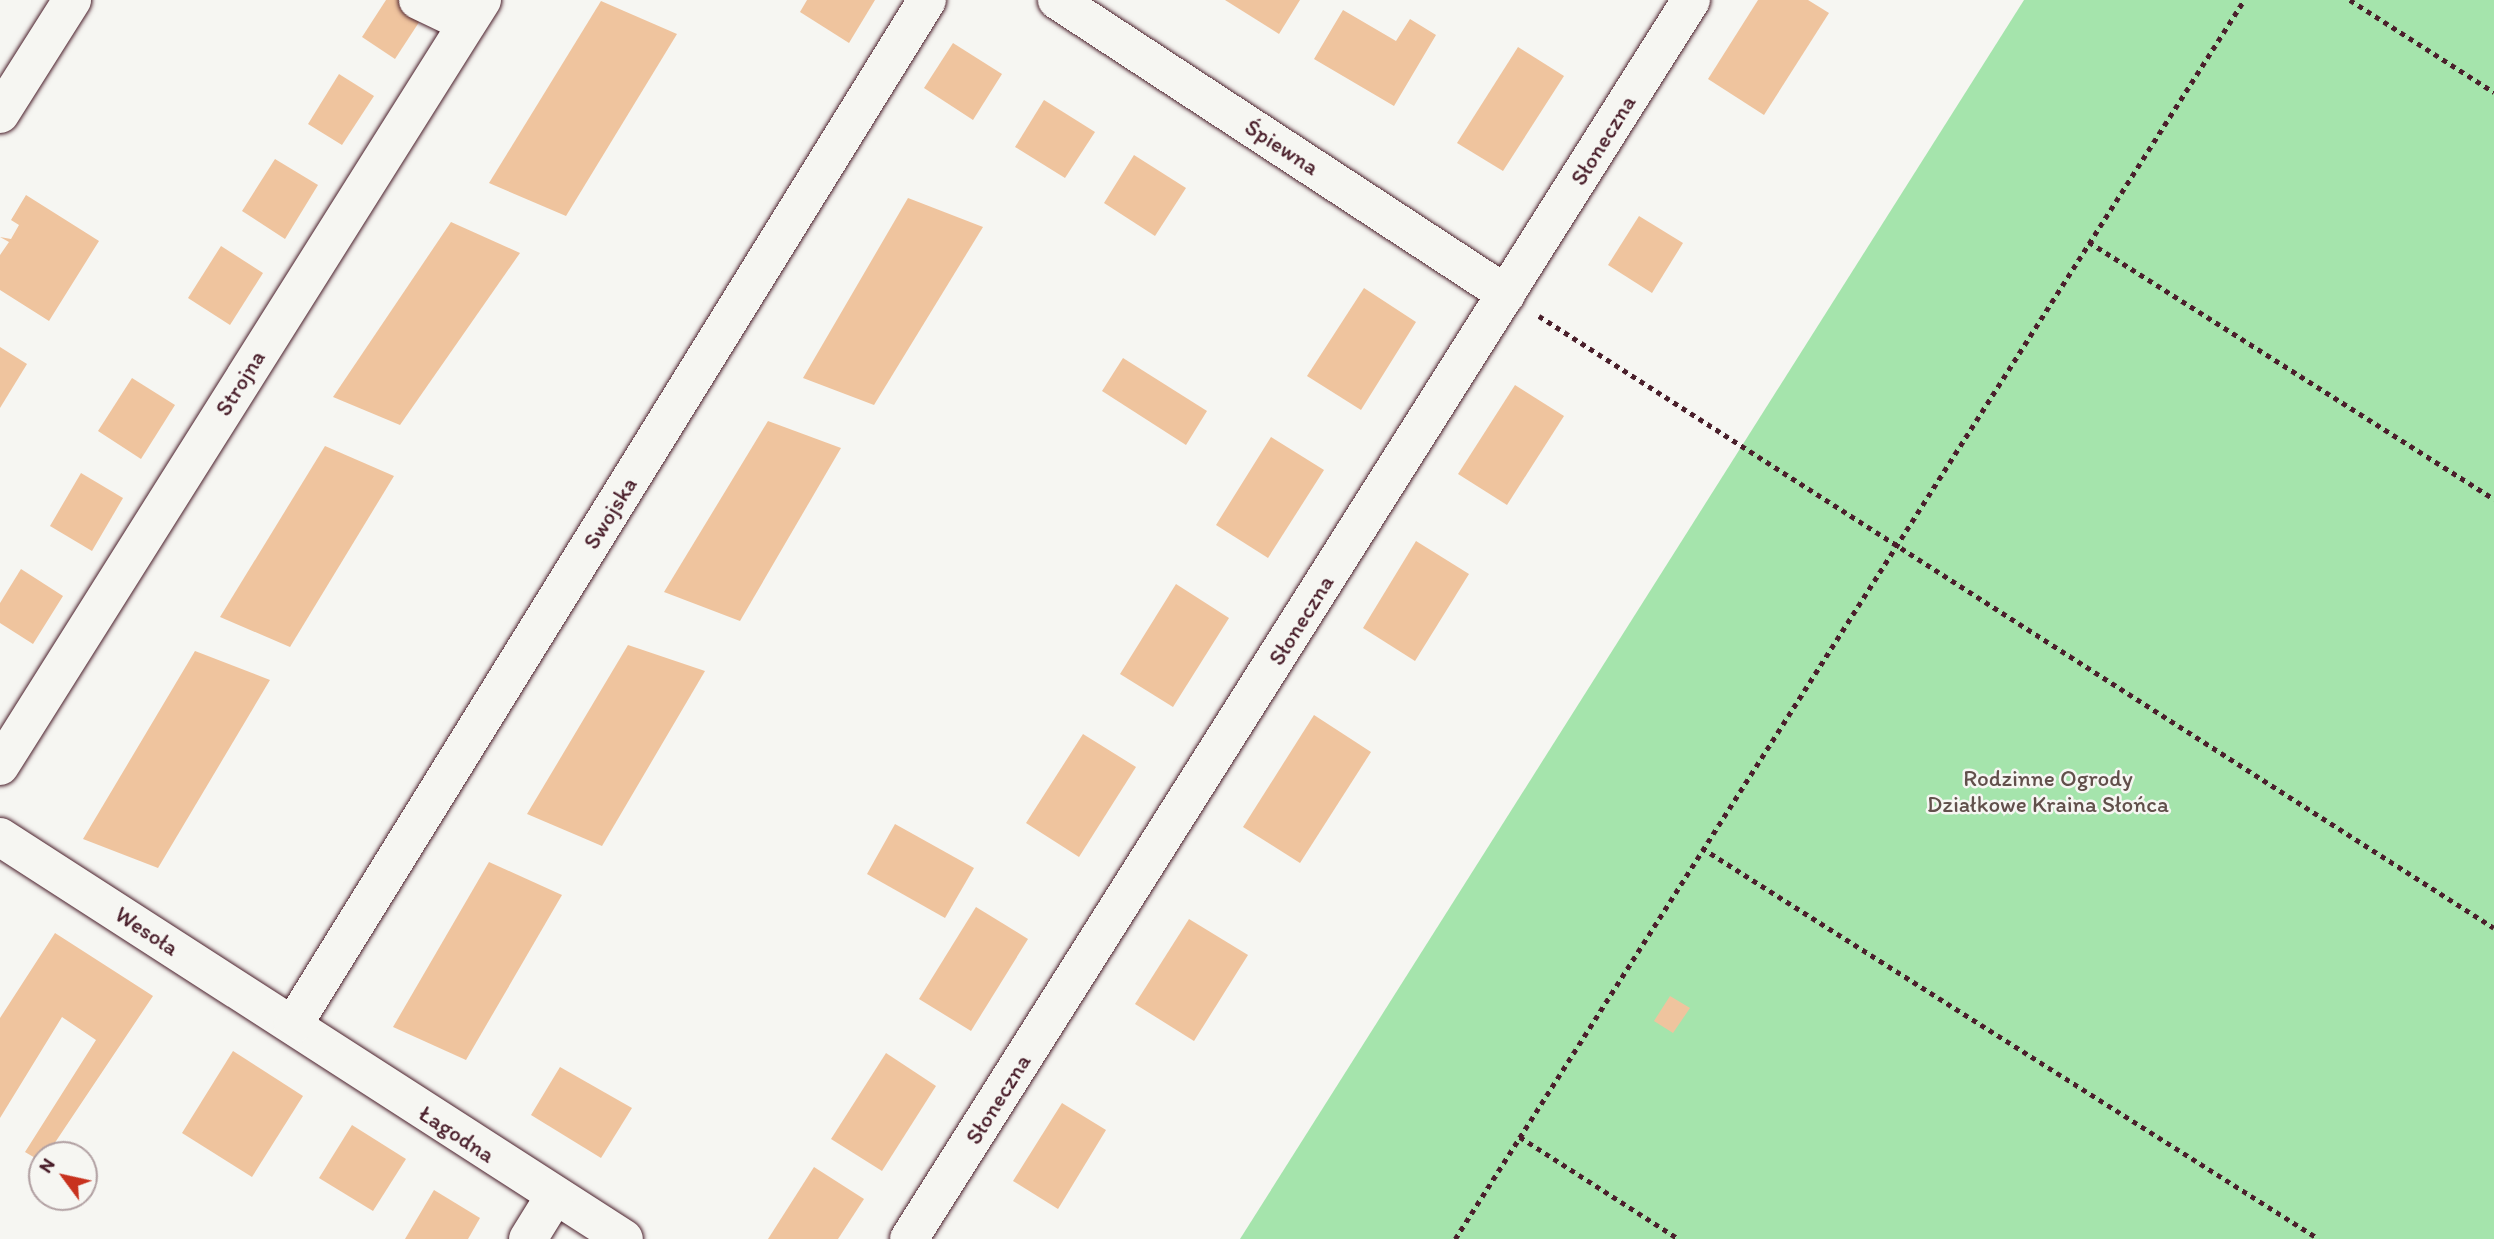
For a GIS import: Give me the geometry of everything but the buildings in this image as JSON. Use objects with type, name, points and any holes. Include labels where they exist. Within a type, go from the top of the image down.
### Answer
[{"type":"street","points":[[0,114],[72,0]]},
{"type":"street","points":[[418,0],[474,12]]},
{"type":"street","name":"Swojska","points":[[293,1025],[927,0]]},
{"type":"street","name":"Śpiewna","points":[[1057,0],[1506,295]]},
{"type":"street","name":"Słoneczna","points":[[909,1239],[1691,0]]},
{"type":"street","name":"Strojna","points":[[0,766],[474,12]]},
{"type":"street","name":"Wesoła","points":[[0,837],[293,1025]]},
{"type":"street","name":"Łagodna","points":[[293,1025],[554,1197],[624,1239]]},
{"type":"street","points":[[528,1239],[554,1197]]},
{"type":"path","points":[[1455,1239],[2244,0]]},
{"type":"path","points":[[2350,0],[2494,92]]},
{"type":"path","points":[[2089,242],[2494,499]]},
{"type":"path","points":[[1506,295],[1897,543],[2494,928]]},
{"type":"path","points":[[1702,848],[2319,1239]]},
{"type":"path","points":[[1520,1137],[1679,1239]]},
{"type":"green space","name":"Rodzinne Ogrody Działkowe Kraina Słońca","points":[[2024,0],[2494,0],[2494,1239],[1240,1239]]}]
